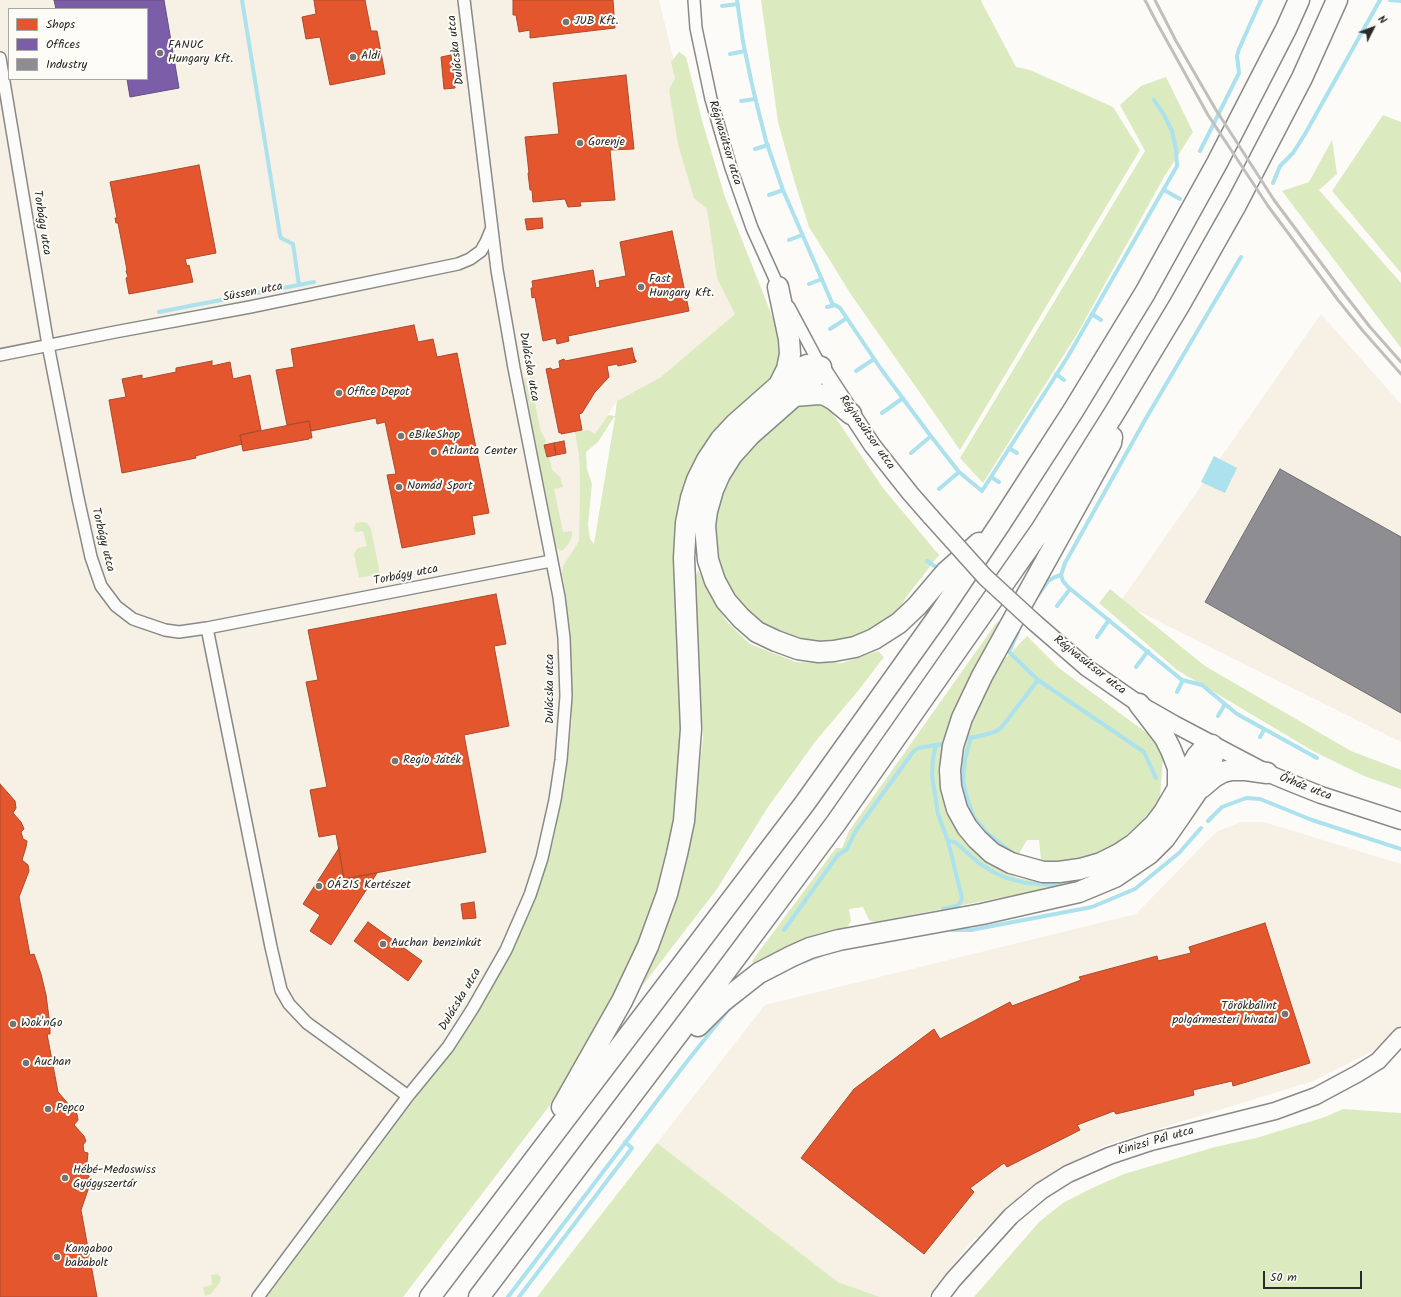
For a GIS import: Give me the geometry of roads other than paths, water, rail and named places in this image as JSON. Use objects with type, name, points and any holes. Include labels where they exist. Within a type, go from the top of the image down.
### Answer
[{"type":"highway","points":[[430,1297],[806,803],[937,618],[1000,524],[1086,389],[1178,234],[1260,81],[1299,0]]},
{"type":"highway","points":[[479,1297],[727,970],[836,823],[1041,530],[1115,412],[1180,304],[1237,203],[1302,78],[1337,0]]},
{"type":"highway","points":[[778,287],[789,338],[790,354],[785,392]]},
{"type":"highway","points":[[821,366],[812,364],[801,367],[785,392],[754,431],[732,455],[720,474],[706,511],[705,526],[708,560],[715,581],[726,601],[741,618],[757,632],[798,649],[819,652],[855,647],[874,639],[899,623],[917,606],[946,572],[1000,524]]},
{"type":"highway","points":[[523,1175],[622,1001],[648,946],[667,894],[684,821],[691,729],[684,558],[686,523],[691,498],[697,480],[707,460],[721,439],[735,424],[785,392],[825,395],[834,400],[851,414]]},
{"type":"highway","points":[[605,1130],[700,1023],[722,1002],[759,973],[810,948],[839,940],[982,914],[1078,892],[1115,877],[1149,854],[1165,838],[1198,790],[1211,764],[1213,756],[1212,744],[1206,746],[1197,756],[1164,812],[1155,824],[1134,844],[1101,863],[1080,869],[1059,872],[1043,872],[1011,863],[992,853],[977,839],[962,819],[957,809],[951,787],[950,770],[953,746],[962,718],[982,676],[1111,443],[1115,412]]},
{"type":"highway","points":[[1139,704],[1165,738],[1171,750],[1178,768],[1178,788]]},
{"type":"highway","points":[[1198,790],[1214,777],[1223,772],[1232,770],[1246,770],[1267,773]]},
{"type":"street","name":"Régivasútsor utca","points":[[694,0],[696,28],[711,99],[730,168],[752,228],[778,287],[821,366],[851,414],[889,467],[931,517],[985,577],[1034,622],[1088,668],[1139,704],[1212,744]]},
{"type":"street","name":"Dulácska utca","points":[[258,1297],[408,1096],[448,1047],[474,1008],[506,950],[530,895],[542,858],[555,800],[561,760],[566,696],[564,638],[559,598],[514,368],[497,270],[464,1]]},
{"type":"street","name":"Torbágy utca","points":[[0,58],[48,345],[78,498],[91,558],[101,586],[116,606],[133,619],[159,628],[179,632],[207,628],[551,561]]},
{"type":"street","name":"Süssen utca","points":[[0,355],[250,307],[458,264],[470,259],[481,251],[492,227]]},
{"type":"street","points":[[207,628],[281,990],[289,1004],[307,1023],[408,1096]]},
{"type":"street","name":"Őrház utca","points":[[1212,744],[1267,773],[1291,783],[1321,795],[1401,821]]},
{"type":"street","name":"Kinizsi Pál utca","points":[[940,1297],[953,1280],[1011,1216],[1041,1191],[1068,1174],[1109,1156],[1151,1142],[1275,1110],[1316,1096],[1378,1061],[1401,1036]]},
{"type":"water","points":[[1214,456],[1237,468],[1225,493],[1201,482]]},
{"type":"waterway","points":[[242,0],[280,235],[281,238],[293,244],[299,285]]},
{"type":"waterway","points":[[737,0],[743,42],[766,141],[783,190],[833,305]]},
{"type":"waterway","points":[[1200,151],[1239,73],[1237,56],[1239,49],[1261,0]]},
{"type":"waterway","points":[[1273,183],[1280,166],[1293,153],[1305,134],[1380,0]]},
{"type":"waterway","points":[[1390,0],[1401,1]]},
{"type":"waterway","points":[[722,6],[738,4]]},
{"type":"waterway","points":[[730,54],[745,51]]},
{"type":"waterway","points":[[741,101],[755,99]]},
{"type":"waterway","points":[[827,307],[835,305],[840,308],[881,369],[930,435],[959,472],[982,491],[1067,358],[1177,166],[1176,149],[1172,131],[1154,100]]},
{"type":"waterway","points":[[755,149],[768,145]]},
{"type":"waterway","points":[[769,195],[783,190]]},
{"type":"waterway","points":[[1164,190],[1180,199]]},
{"type":"waterway","points":[[789,240],[802,235]]},
{"type":"waterway","points":[[1241,257],[1145,420],[1065,563],[1061,575],[1063,581],[1068,587],[1182,680],[1202,685],[1237,714],[1317,758]]},
{"type":"waterway","points":[[809,284],[822,279]]},
{"type":"waterway","points":[[159,312],[314,282]]},
{"type":"waterway","points":[[1092,314],[1101,320]]},
{"type":"waterway","points":[[830,329],[847,318]]},
{"type":"waterway","points":[[856,371],[874,359]]},
{"type":"waterway","points":[[1056,374],[1064,380]]},
{"type":"waterway","points":[[882,413],[903,398]]},
{"type":"waterway","points":[[911,453],[931,436]]},
{"type":"waterway","points":[[1009,448],[1017,453]]},
{"type":"waterway","points":[[939,489],[959,472]]},
{"type":"waterway","points":[[991,477],[999,482]]},
{"type":"waterway","points":[[927,561],[939,569]]},
{"type":"waterway","points":[[1036,598],[1048,581],[1061,575]]},
{"type":"waterway","points":[[1057,606],[1070,589]]},
{"type":"waterway","points":[[1097,637],[1109,620]]},
{"type":"waterway","points":[[1018,632],[1009,652],[1038,680],[1144,752],[1156,778]]},
{"type":"waterway","points":[[1136,667],[1148,651]]},
{"type":"waterway","points":[[967,739],[995,732],[1001,728],[1038,680]]},
{"type":"waterway","points":[[1177,692],[1183,680]]},
{"type":"waterway","points":[[1218,716],[1225,704]]},
{"type":"waterway","points":[[1260,737],[1264,730]]},
{"type":"waterway","points":[[971,737],[965,759],[963,780],[967,798],[974,817],[987,833],[1010,851]]},
{"type":"waterway","points":[[784,930],[838,855],[847,849],[855,832],[913,752],[918,748],[942,744]]},
{"type":"waterway","points":[[936,745],[933,758],[932,775],[938,814],[948,841],[955,842],[979,863],[995,873],[1007,878],[1025,883],[1059,885]]},
{"type":"waterway","points":[[1208,821],[1222,807],[1246,798],[1260,799],[1312,820],[1401,849]]},
{"type":"waterway","points":[[952,930],[971,930],[1092,907],[1135,889],[1179,853],[1201,828]]},
{"type":"waterway","points":[[943,909],[957,906],[962,898],[948,841]]},
{"type":"waterway","points":[[802,962],[821,955]]},
{"type":"waterway","points":[[508,1297],[685,1064],[728,1010],[734,1005]]},
{"type":"waterway","points":[[519,1297],[632,1148],[625,1142]]},
{"type":"railway","points":[[1145,0],[1208,115],[1268,206],[1338,300],[1401,374]]},
{"type":"railway","points":[[1155,0],[1176,41],[1216,110],[1274,200],[1370,327],[1401,362]]},
{"type":"place","name":"JUB Kft.","points":[[566,22]]},
{"type":"place","name":"FANUC Hungary Kft.","points":[[160,53]]},
{"type":"place","name":"Aldi","points":[[353,57]]},
{"type":"place","name":"Gorenje","points":[[580,143]]},
{"type":"place","name":"Fast Hungary Kft.","points":[[641,287]]},
{"type":"place","name":"Office Depot","points":[[339,393]]},
{"type":"place","name":"eBikeShop","points":[[401,436]]},
{"type":"place","name":"Atlanta Center","points":[[434,452]]},
{"type":"place","name":"Nomád Sport","points":[[399,487]]},
{"type":"place","name":"Regio Játék","points":[[395,761]]},
{"type":"place","name":"OÁZIS Kertészet","points":[[319,886]]},
{"type":"place","name":"Auchan benzinkút","points":[[383,944]]},
{"type":"place","name":"Törökbálint polgármesteri hivatal","points":[[1285,1014]]},
{"type":"place","name":"Wok'nGo","points":[[13,1024]]},
{"type":"place","name":"Auchan","points":[[26,1063]]},
{"type":"place","name":"Pepco","points":[[48,1109]]},
{"type":"place","name":"Hébé-Medoswiss Gyógyszertár","points":[[65,1178]]},
{"type":"place","name":"Kangaboo bababolt","points":[[57,1257]]}]
